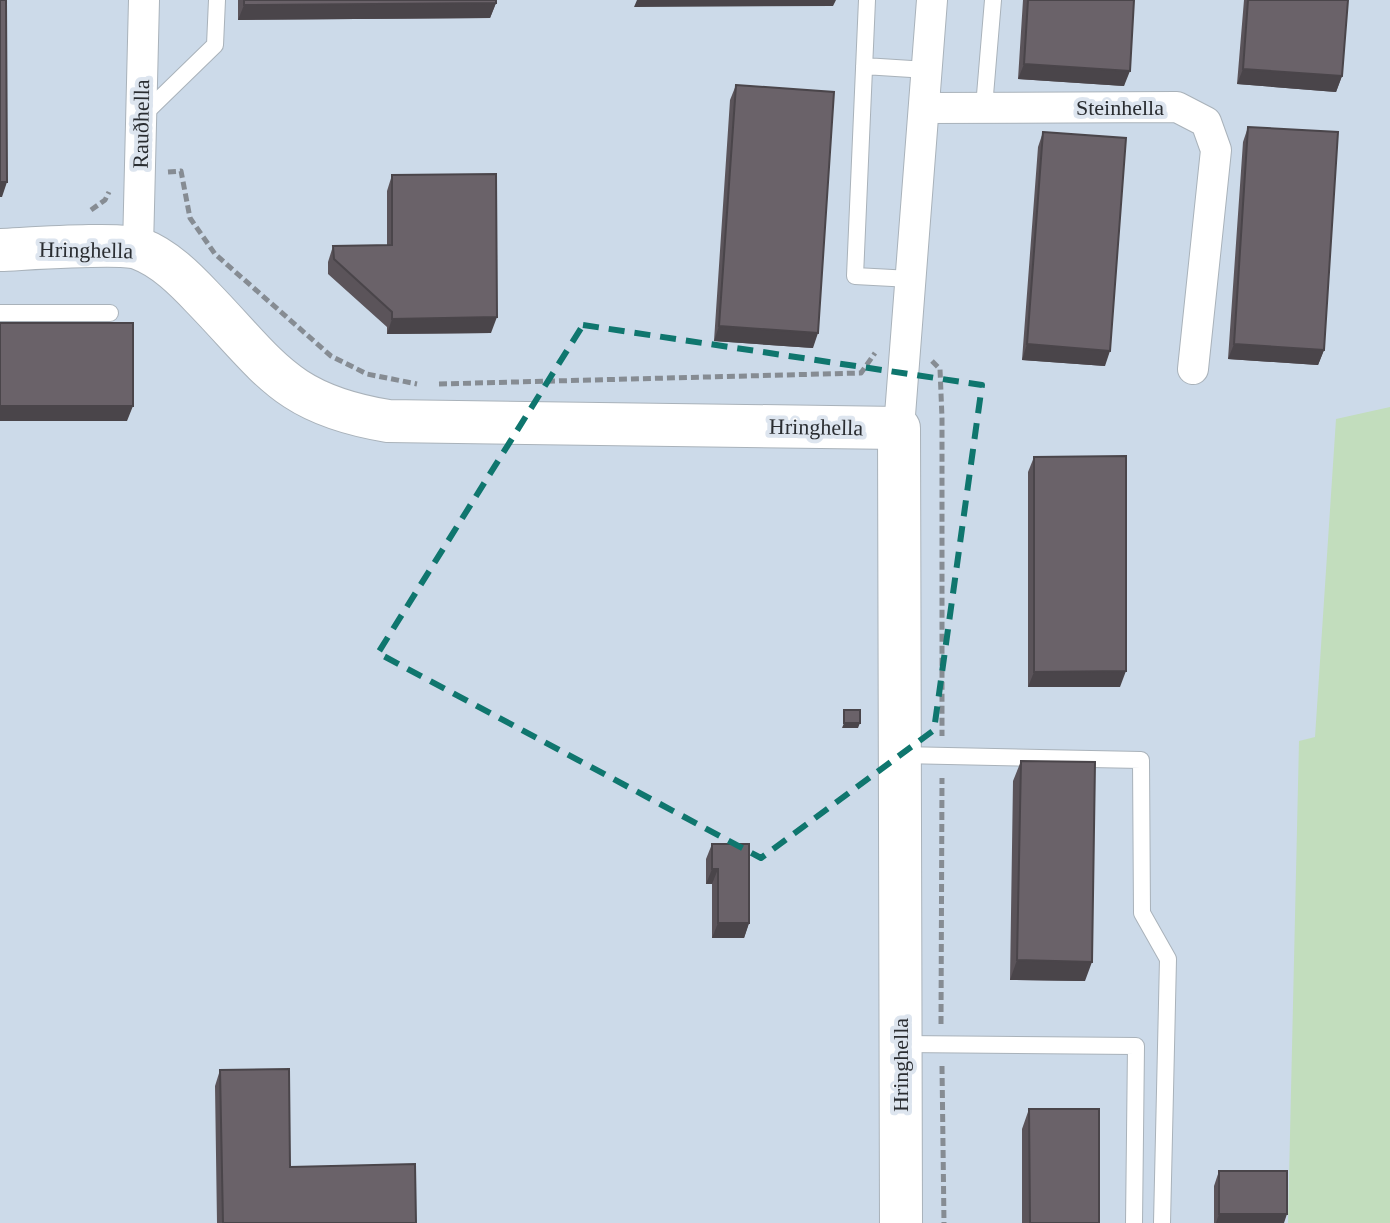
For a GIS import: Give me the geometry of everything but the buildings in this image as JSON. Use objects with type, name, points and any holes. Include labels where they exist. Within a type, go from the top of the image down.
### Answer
[{"type":"street","name":"Rauðhella","points":[[138,248],[144,0]]},
{"type":"street","points":[[899,428],[932,0]]},
{"type":"street","name":"Steinhella","points":[[924,108],[1177,107],[1206,122],[1216,150],[1193,369]]},
{"type":"street","name":"Hringhella","points":[[0,250],[138,248],[172,268],[276,376],[306,398],[346,414],[388,421],[899,428],[901,1223]]},
{"type":"lane","points":[[141,117],[215,45],[217,0]]},
{"type":"lane","points":[[867,0],[855,276],[911,279]]},
{"type":"lane","points":[[984,107],[993,0]]},
{"type":"lane","points":[[864,66],[927,70]]},
{"type":"lane","points":[[0,313],[110,313]]},
{"type":"lane","points":[[900,755],[1141,760],[1142,913],[1168,959],[1162,1223]]},
{"type":"lane","points":[[900,1044],[1136,1046],[1134,1223]]},
{"type":"path","points":[[82,216],[105,200],[116,176],[181,171],[190,218],[215,254],[331,356],[367,374],[417,384],[861,373],[880,346],[905,347]]},
{"type":"path","points":[[942,418],[941,1045],[944,1223]]},
{"type":"highlighted area","points":[[583,325],[982,385],[934,730],[761,858],[378,653]]},
{"type":"shaded area","points":[[0,0],[1390,0],[1390,1223],[0,1223]]},
{"type":"green space","points":[[1390,407],[1390,1223],[1288,1223],[1299,741],[1315,737],[1336,419]]}]
